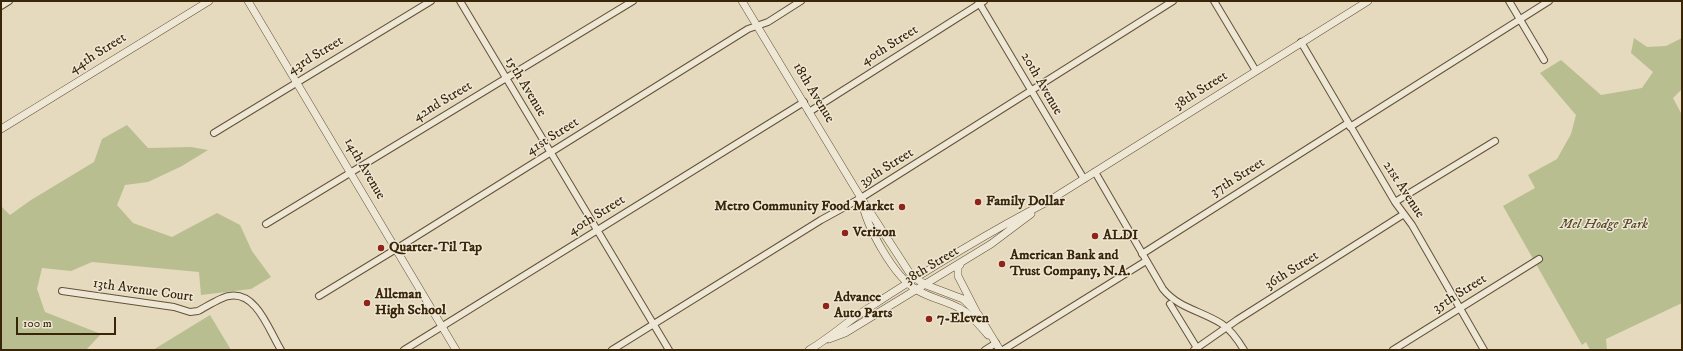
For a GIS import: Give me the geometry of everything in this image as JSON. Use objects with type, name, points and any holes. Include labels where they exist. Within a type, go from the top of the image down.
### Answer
[{"type":"street","points":[[1,6],[9,1]]},
{"type":"street","name":"44th Street","points":[[1,129],[209,1]]},
{"type":"street","name":"14th Avenue","points":[[248,1],[456,350]]},
{"type":"street","name":"43rd Street","points":[[214,133],[431,1]]},
{"type":"street","name":"15th Avenue","points":[[460,1],[668,350]]},
{"type":"street","name":"42nd Street","points":[[266,224],[633,1]]},
{"type":"street","name":"18th Avenue","points":[[742,1],[861,198],[874,216],[898,258],[915,278],[926,285],[963,300],[978,314],[998,347]]},
{"type":"street","name":"41st Street","points":[[319,296],[748,29],[768,22],[801,1]]},
{"type":"street","name":"39th Street","points":[[612,350],[821,220],[861,198],[1173,1]]},
{"type":"street","points":[[1214,1],[1256,71]]},
{"type":"street","name":"38th Street","points":[[824,341],[840,327],[915,278],[995,229],[1047,202],[1368,1]]},
{"type":"street","points":[[1509,1],[1544,60]]},
{"type":"street","name":"37th Street","points":[[1142,254],[1549,1]]},
{"type":"street","name":"20th Avenue","points":[[980,2],[1084,179]]},
{"type":"street","name":"40th Street","points":[[809,112],[980,2]]},
{"type":"street","name":"21st Avenue","points":[[1301,42],[1484,350]]},
{"type":"street","name":"40th Street","points":[[404,350],[804,102]]},
{"type":"street","points":[[1395,202],[1495,141]]},
{"type":"street","points":[[1095,172],[1157,281],[1169,296],[1226,327],[1238,340],[1244,350]]},
{"type":"street","name":"18th Avenue","points":[[861,198],[863,212],[873,233],[897,272],[917,290],[959,308],[975,320],[998,347]]},
{"type":"street","name":"38th Street","points":[[809,350],[824,341],[844,333],[926,285],[991,244],[1047,202]]},
{"type":"street","name":"36th Street","points":[[1195,349],[1226,327],[1404,214]]},
{"type":"street","name":"35th Street","points":[[1393,350],[1539,259]]},
{"type":"street","points":[[1003,350],[1146,261]]},
{"type":"street","points":[[961,263],[958,267],[958,276],[978,314]]},
{"type":"street","name":"13th Avenue Court","points":[[62,291],[174,307],[190,312],[198,311],[227,296],[240,297],[247,299],[257,308],[281,350]]},
{"type":"street","points":[[1170,304],[1195,349]]},
{"type":"street","points":[[985,350],[998,347]]},
{"type":"green space","name":"Mel Hodge Park","points":[[1634,38],[1647,47],[1666,46],[1682,38],[1682,89],[1673,98],[1682,115],[1682,303],[1606,339],[1607,350],[1590,350],[1586,342],[1582,345],[1503,206],[1535,188],[1528,175],[1557,159],[1571,134],[1576,115],[1540,73],[1561,60],[1601,95],[1642,88],[1653,72],[1631,53]]},
{"type":"green space","points":[[127,125],[148,148],[191,147],[208,150],[182,166],[148,182],[125,185],[117,205],[133,223],[172,237],[217,213],[240,225],[252,251],[271,277],[251,289],[201,295],[199,272],[92,262],[71,271],[42,268],[37,289],[45,312],[101,334],[86,350],[1,350],[1,206],[10,215],[31,200],[94,162],[102,139]]},
{"type":"green space","points":[[210,315],[231,350],[153,350]]},
{"type":"place","name":"Family Dollar","points":[[978,202]]},
{"type":"place","name":"Metro Community Food Market","points":[[902,207]]},
{"type":"place","name":"Verizon","points":[[845,233]]},
{"type":"place","name":"ALDI","points":[[1095,236]]},
{"type":"place","name":"Quarter-Til Tap","points":[[381,248]]},
{"type":"place","name":"American Bank and Trust Company, N.A.","points":[[1002,264]]},
{"type":"place","name":"Alleman High School","points":[[367,303]]},
{"type":"place","name":"Advance Auto Parts","points":[[826,306]]},
{"type":"place","name":"7-Eleven","points":[[929,319]]}]
